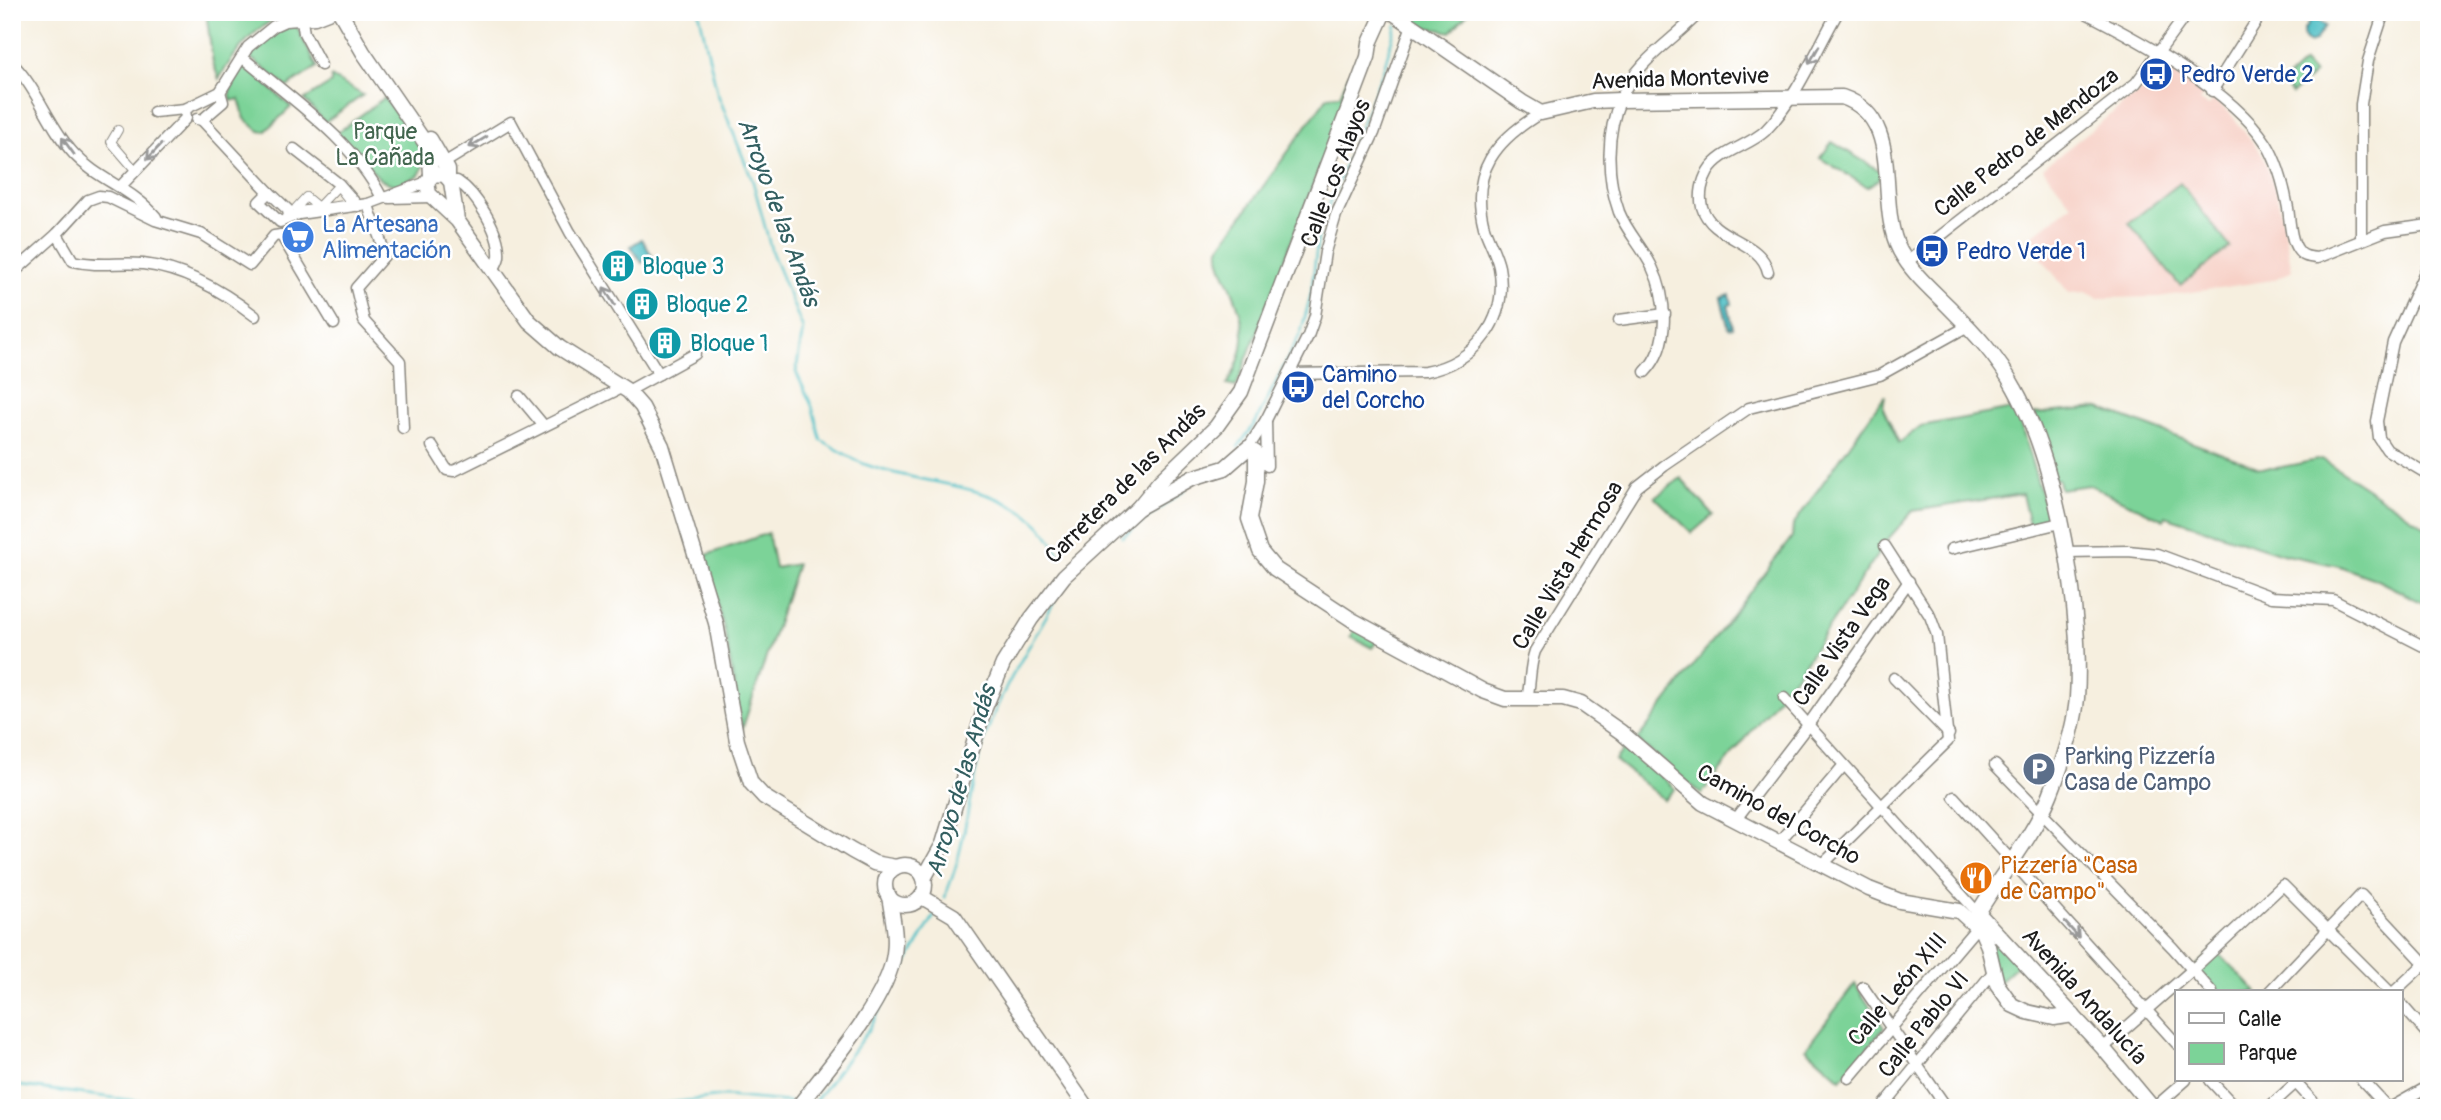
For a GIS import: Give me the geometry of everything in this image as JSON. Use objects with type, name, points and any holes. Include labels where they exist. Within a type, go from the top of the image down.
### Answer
[{"type":"street","points":[[121,186],[186,113],[220,92],[248,47],[274,26],[285,21],[302,21],[333,12]]},
{"type":"street","points":[[340,12],[426,144],[430,154],[431,188],[457,220],[492,272],[541,333],[625,389],[651,423],[662,446],[713,610],[737,741],[751,783],[764,797],[874,863],[896,867],[913,866],[935,856]]},
{"type":"street","name":"Carretera de las Andás","points":[[924,878],[943,844],[984,710],[1003,664],[1031,619],[1064,576],[1138,508],[1160,481],[1185,473],[1244,384],[1368,57],[1370,43],[1385,12]]},
{"type":"street","points":[[1392,12],[1411,28],[1541,113]]},
{"type":"street","points":[[1645,372],[1657,353],[1665,314],[1655,273],[1620,215],[1613,192],[1610,149],[1620,100],[1630,79],[1700,12]]},
{"type":"street","points":[[1768,272],[1767,264],[1754,250],[1710,223],[1700,196],[1709,168],[1762,134],[1791,97],[1838,12]]},
{"type":"street","points":[[2084,12],[2158,53],[2244,116],[2268,146],[2285,192],[2298,250],[2306,257],[2317,258],[2361,239],[2411,225],[2429,225]]},
{"type":"street","name":"Calle Pedro de Mendoza","points":[[1907,262],[2136,83],[2188,12]]},
{"type":"street","points":[[2212,91],[2262,12]]},
{"type":"street","points":[[2361,239],[2362,94],[2384,12]]},
{"type":"street","points":[[302,21],[304,33],[321,65]]},
{"type":"street","name":"Calle Los Alayos","points":[[1289,374],[1315,316],[1325,252],[1336,215],[1374,133],[1411,28]]},
{"type":"street","points":[[242,57],[353,154],[384,198]]},
{"type":"street","points":[[12,63],[74,155],[96,173],[121,186],[154,214],[155,220]]},
{"type":"street","points":[[202,120],[223,102],[220,92]]},
{"type":"street","name":"Avenida Montevive","points":[[1289,374],[1425,372],[1443,368],[1474,350],[1486,335],[1501,303],[1498,263],[1480,209],[1483,175],[1500,143],[1514,129],[1541,113],[1592,101],[1620,100],[1842,97],[1856,102],[1871,117],[1881,138],[1894,236],[1907,262],[1992,352],[2016,390],[2035,437],[2060,523],[2077,625],[2076,700],[2062,759],[2041,813],[2010,861],[1978,920]]},
{"type":"street","points":[[397,102],[429,137],[444,163],[457,220]]},
{"type":"street","points":[[154,112],[186,113],[202,120],[269,192],[287,221],[334,324]]},
{"type":"street","points":[[444,163],[511,122],[570,232],[659,374]]},
{"type":"street","points":[[118,130],[111,142],[136,172]]},
{"type":"street","points":[[294,149],[363,205],[385,249],[384,256],[356,288],[364,321],[400,361],[403,428]]},
{"type":"street","points":[[431,188],[438,173],[450,182],[457,181],[466,186],[497,243],[499,258],[492,272]]},
{"type":"street","points":[[12,274],[57,234],[88,200],[99,196],[108,197],[155,220],[201,234],[250,265],[287,221],[431,188],[446,196],[450,182]]},
{"type":"street","points":[[338,186],[352,200],[352,204],[320,209],[299,211],[296,208],[306,197],[318,207],[338,186]]},
{"type":"street","points":[[57,234],[73,261],[89,265],[141,264],[185,273],[255,316]]},
{"type":"street","points":[[2429,263],[2393,342],[2377,421],[2379,438],[2388,450],[2429,475]]},
{"type":"street","points":[[1619,320],[1665,314]]},
{"type":"street","name":"Calle Vista Hermosa","points":[[1527,699],[1531,684],[1529,667],[1535,651],[1637,487],[1709,433],[1749,408],[1880,375],[1968,326]]},
{"type":"street","points":[[432,446],[447,470],[454,471],[544,426],[659,374],[695,354]]},
{"type":"street","name":"Camino del Corcho","points":[[1250,449],[1289,374]]},
{"type":"street","points":[[519,396],[544,426]]},
{"type":"street","name":"Camino del Corcho","points":[[1266,420],[1262,468],[1249,519],[1260,551],[1275,569],[1354,621],[1483,691],[1506,699],[1563,699],[1581,704],[1604,717],[1703,803],[1869,889],[1900,901],[1951,907],[1978,920],[1989,946],[2000,992],[2012,1005],[2026,1013],[2054,1018],[2073,1015]]},
{"type":"street","points":[[1138,508],[1185,473],[1214,473],[1250,449],[1262,468]]},
{"type":"street","points":[[1951,549],[2060,523]]},
{"type":"street","points":[[1823,864],[1948,741],[1937,635],[1930,616],[1885,546]]},
{"type":"street","points":[[2066,552],[2128,551],[2157,554],[2272,597],[2333,600],[2429,649]]},
{"type":"street","name":"Calle Vista Vega","points":[[1735,819],[1808,725],[1909,581]]},
{"type":"street","points":[[1894,678],[1949,734]]},
{"type":"street","name":"Avenida Andalucía","points":[[1784,698],[1882,805],[1978,920],[2073,1015],[2153,1108]]},
{"type":"street","points":[[1779,842],[1844,765]]},
{"type":"street","points":[[1995,765],[2210,990]]},
{"type":"street","points":[[1954,797],[2175,1042]]},
{"type":"street","points":[[797,1108],[864,1019],[888,975],[895,951],[894,919],[886,880],[874,863]]},
{"type":"street","points":[[894,919],[915,900],[924,878],[913,866]]},
{"type":"street","points":[[886,880],[896,867]]},
{"type":"street","points":[[2103,1048],[2283,885],[2390,990]]},
{"type":"street","points":[[2275,990],[2361,895],[2427,965],[2395,990]]},
{"type":"street","points":[[889,896],[898,903],[915,900],[954,916],[1087,1108]]},
{"type":"street","name":"Calle León XIII","points":[[1849,1078],[1978,920]]},
{"type":"street","name":"Calle Pablo VI","points":[[1885,1104],[1994,971]]},
{"type":"street","points":[[1863,987],[1947,1108]]},
{"type":"street","points":[[2402,1005],[2429,1036]]},
{"type":"street","points":[[2153,1108],[2184,1082]]},
{"type":"street","points":[[2212,1082],[2236,1108]]},
{"type":"street","points":[[2268,1108],[2295,1082]]},
{"type":"street","points":[[2297,1082],[2319,1108]]},
{"type":"street","points":[[2364,1082],[2389,1108],[2429,1086]]},
{"type":"shaded area","points":[[2167,69],[2203,94],[2200,101],[2209,106],[2213,100],[2230,113],[2262,154],[2277,195],[2292,270],[2273,280],[2158,297],[2098,298],[2086,292],[2069,293],[2027,240],[2072,205],[2043,168],[2148,85],[2154,88]]},
{"type":"green space","points":[[206,12],[291,12],[258,30],[233,58],[219,79],[213,63]]},
{"type":"green space","points":[[1402,12],[1469,12],[1451,32],[1416,25]]},
{"type":"green space","points":[[286,24],[296,25],[317,67],[287,87],[247,55]]},
{"type":"green space","points":[[243,62],[291,107],[265,132],[259,131],[245,119],[239,99],[231,101],[230,91]]},
{"type":"green space","points":[[2304,63],[2314,74],[2292,94],[2282,83]]},
{"type":"green space","points":[[1349,74],[1354,77],[1236,387],[1227,385],[1242,350],[1243,327],[1237,303],[1221,265],[1219,248],[1328,96],[1340,95]]},
{"type":"green space","points":[[331,77],[363,95],[325,122],[304,100],[331,83]]},
{"type":"green space","name":"Parque La Cañada","points":[[384,98],[413,134],[423,155],[419,175],[397,186],[381,180],[337,133]]},
{"type":"green space","points":[[1832,142],[1880,171],[1880,178],[1867,187],[1820,158]]},
{"type":"green space","points":[[2180,183],[2230,247],[2180,286],[2129,223]]},
{"type":"green space","points":[[1885,395],[1883,408],[1899,443],[1921,426],[2012,409],[2019,419],[2049,521],[2029,525],[2022,494],[1913,511],[1888,539],[1800,670],[1701,794],[1637,740],[1792,537],[1793,525]]},
{"type":"green space","points":[[2099,408],[2260,468],[2277,468],[2322,459],[2429,529],[2429,606],[2375,579],[2339,566],[2282,554],[2165,516],[2164,520],[2090,485],[2060,489],[2058,479],[2053,479],[2034,414]]},
{"type":"green space","points":[[1681,478],[1713,515],[1692,533],[1655,497]]},
{"type":"green space","points":[[768,533],[775,568],[797,564],[742,730],[725,633],[704,556]]},
{"type":"green space","points":[[1356,626],[1377,641],[1372,648],[1351,637]]},
{"type":"green space","points":[[1627,745],[1675,789],[1664,800],[1615,760]]},
{"type":"green space","points":[[1978,913],[2022,961],[1997,984]]},
{"type":"green space","points":[[2214,949],[2255,990],[2210,990],[2192,970]]},
{"type":"green space","points":[[1855,984],[1884,1028],[1841,1079],[1806,1048]]},
{"type":"water","points":[[2313,17],[2325,26],[2315,41],[2309,43],[2304,39],[2303,31]]},
{"type":"water","points":[[642,239],[652,256],[642,263],[631,246]]},
{"type":"water","points":[[1730,295],[1732,304],[1728,305],[1733,327],[1729,328],[1721,298]]},
{"type":"waterway","name":"Arroyo de las Andás","points":[[699,12],[717,92],[753,182],[772,253],[803,329],[796,372],[812,406],[821,440],[864,464],[975,491],[1002,501],[1026,514],[1046,533],[1060,558]]},
{"type":"waterway","points":[[1238,447],[1256,422],[1301,332],[1311,294],[1319,229],[1383,71],[1396,25]]},
{"type":"waterway","points":[[1122,537],[1184,490]]},
{"type":"waterway","name":"Arroyo de las Andás","points":[[944,898],[962,843],[977,766],[989,726],[1005,690],[1054,602]]},
{"type":"waterway","name":"Arroyo de las Andás","points":[[810,1108],[865,1035],[937,911]]},
{"type":"waterway","points":[[12,1085],[194,1108]]},
{"type":"waterway","points":[[629,1108],[724,1096],[789,1102]]},
{"type":"place","name":"Pedro Verde 2","points":[[2156,74]]},
{"type":"place","name":"La Artesana Alimentación","points":[[298,237]]},
{"type":"place","name":"Pedro Verde 1","points":[[1932,251]]},
{"type":"place","name":"Bloque 3","points":[[618,266]]},
{"type":"place","name":"Bloque 2","points":[[642,304]]},
{"type":"place","name":"Bloque 1","points":[[665,343]]},
{"type":"place","name":"Camino del Corcho","points":[[1298,387]]},
{"type":"place","name":"Parking Pizzería Casa de Campo","points":[[2039,769]]},
{"type":"place","name":"Pizzería \"Casa de Campo\"","points":[[1976,878]]}]
